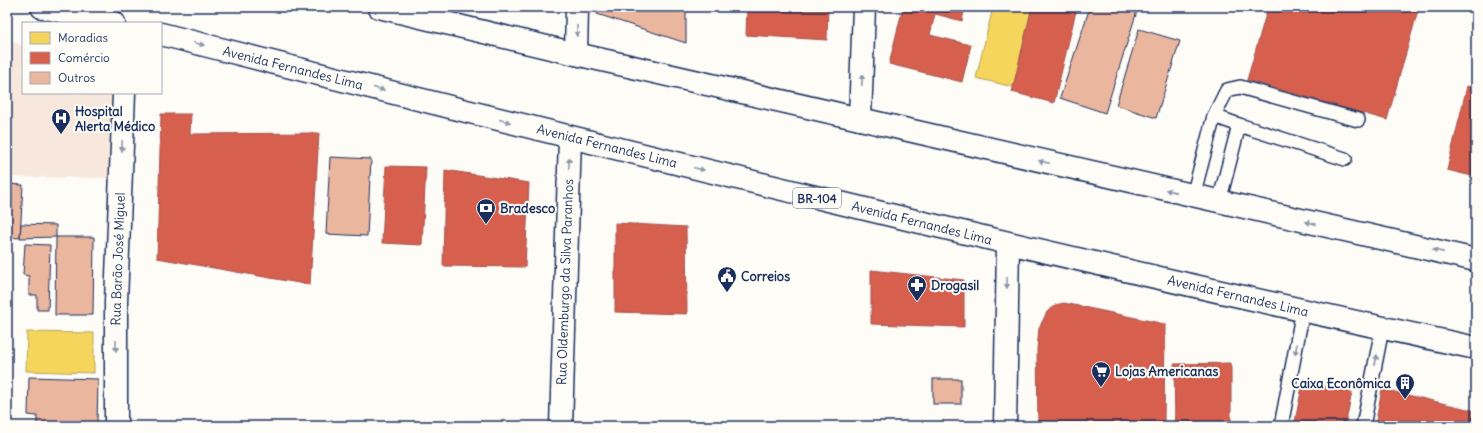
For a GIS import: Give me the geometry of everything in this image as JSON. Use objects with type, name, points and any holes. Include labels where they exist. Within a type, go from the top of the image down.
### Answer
[{"type":"main road","points":[[42,7],[110,22]]},
{"type":"main road","points":[[379,7],[860,120],[1476,260]]},
{"type":"main road","points":[[576,54],[577,7]]},
{"type":"main road","points":[[860,120],[864,7]]},
{"type":"main road","name":"Avenida Fernandes Lima","points":[[162,34],[570,138],[1008,244],[1476,348]]},
{"type":"main road","name":"Rua Barão José Miguel","points":[[116,426],[116,302],[124,94]]},
{"type":"main road","name":"Rua Oldemburgo da Silva Paranhos","points":[[561,426],[570,138]]},
{"type":"main road","points":[[1005,426],[1008,244]]},
{"type":"lane","points":[[1194,196],[1214,116],[1226,90],[1240,87],[1358,120]]},
{"type":"lane","points":[[1214,116],[1346,159]]},
{"type":"lane","points":[[1219,202],[1239,125]]},
{"type":"lane","points":[[1281,426],[1303,310]]},
{"type":"lane","points":[[1363,426],[1382,328]]},
{"type":"shaded area","name":"Hospital Alerta Médico","points":[[7,41],[22,45],[22,94],[115,94],[115,178],[7,177]]},
{"type":"building: Moradias","points":[[993,7],[1032,7],[1013,87],[976,78]]},
{"type":"building: Moradias","points":[[27,332],[94,333],[94,373],[26,371]]},
{"type":"building: Comércio","points":[[747,7],[828,7],[827,40],[746,35]]},
{"type":"building: Comércio","points":[[903,7],[965,7],[962,21],[935,14],[930,35],[971,45],[962,82],[889,64]]},
{"type":"building: Comércio","points":[[1032,7],[1077,7],[1054,103],[1012,92]]},
{"type":"building: Comércio","points":[[1268,7],[1419,7],[1387,120],[1247,80]]},
{"type":"building: Comércio","points":[[1467,86],[1476,88],[1476,177],[1447,170]]},
{"type":"building: Comércio","points":[[161,114],[191,114],[190,134],[319,133],[310,285],[157,258]]},
{"type":"building: Comércio","points":[[386,166],[426,167],[422,245],[382,243]]},
{"type":"building: Comércio","name":"Bradesco","points":[[445,170],[529,183],[525,267],[443,266]]},
{"type":"building: Comércio","points":[[615,223],[686,227],[687,314],[615,312]]},
{"type":"building: Comércio","name":"Drogasil","points":[[871,270],[964,280],[964,327],[871,324]]},
{"type":"building: Comércio","name":"Lojas Americanas","points":[[1064,303],[1165,324],[1164,426],[1038,426],[1037,349],[1039,328],[1047,312],[1055,305]]},
{"type":"building: Comércio","points":[[1231,363],[1231,426],[1175,426],[1174,364]]},
{"type":"building: Comércio","points":[[1303,382],[1352,392],[1345,426],[1294,426]]},
{"type":"building: Comércio","name":"Caixa Econômica","points":[[1382,389],[1476,411],[1476,426],[1375,426]]},
{"type":"building: Outros","points":[[598,7],[686,7],[686,43],[597,14]]},
{"type":"building: Outros","points":[[1090,7],[1124,7],[1137,11],[1105,113],[1060,98]]},
{"type":"building: Outros","points":[[1139,29],[1180,41],[1156,118],[1116,105]]},
{"type":"building: Outros","points":[[330,157],[371,159],[367,236],[326,234]]},
{"type":"building: Outros","points":[[7,184],[23,185],[20,238],[7,237]]},
{"type":"building: Outros","points":[[21,224],[56,225],[56,237],[20,238]]},
{"type":"building: Outros","points":[[56,237],[94,237],[93,315],[55,315]]},
{"type":"building: Outros","points":[[25,244],[50,245],[48,310],[37,310],[37,295],[29,295],[29,276],[23,275]]},
{"type":"building: Outros","points":[[29,377],[98,379],[97,426],[37,426],[37,416],[28,415]]},
{"type":"building: Outros","points":[[933,379],[961,379],[961,404],[933,404]]},
{"type":"place","name":"Hospital Alerta Médico","points":[[61,135]]},
{"type":"place","name":"Bradesco","points":[[486,225]]},
{"type":"place","name":"Correios","points":[[727,293]]},
{"type":"place","name":"Drogasil","points":[[917,302]]},
{"type":"place","name":"Lojas Americanas","points":[[1101,388]]},
{"type":"place","name":"Caixa Econômica","points":[[1405,400]]}]
